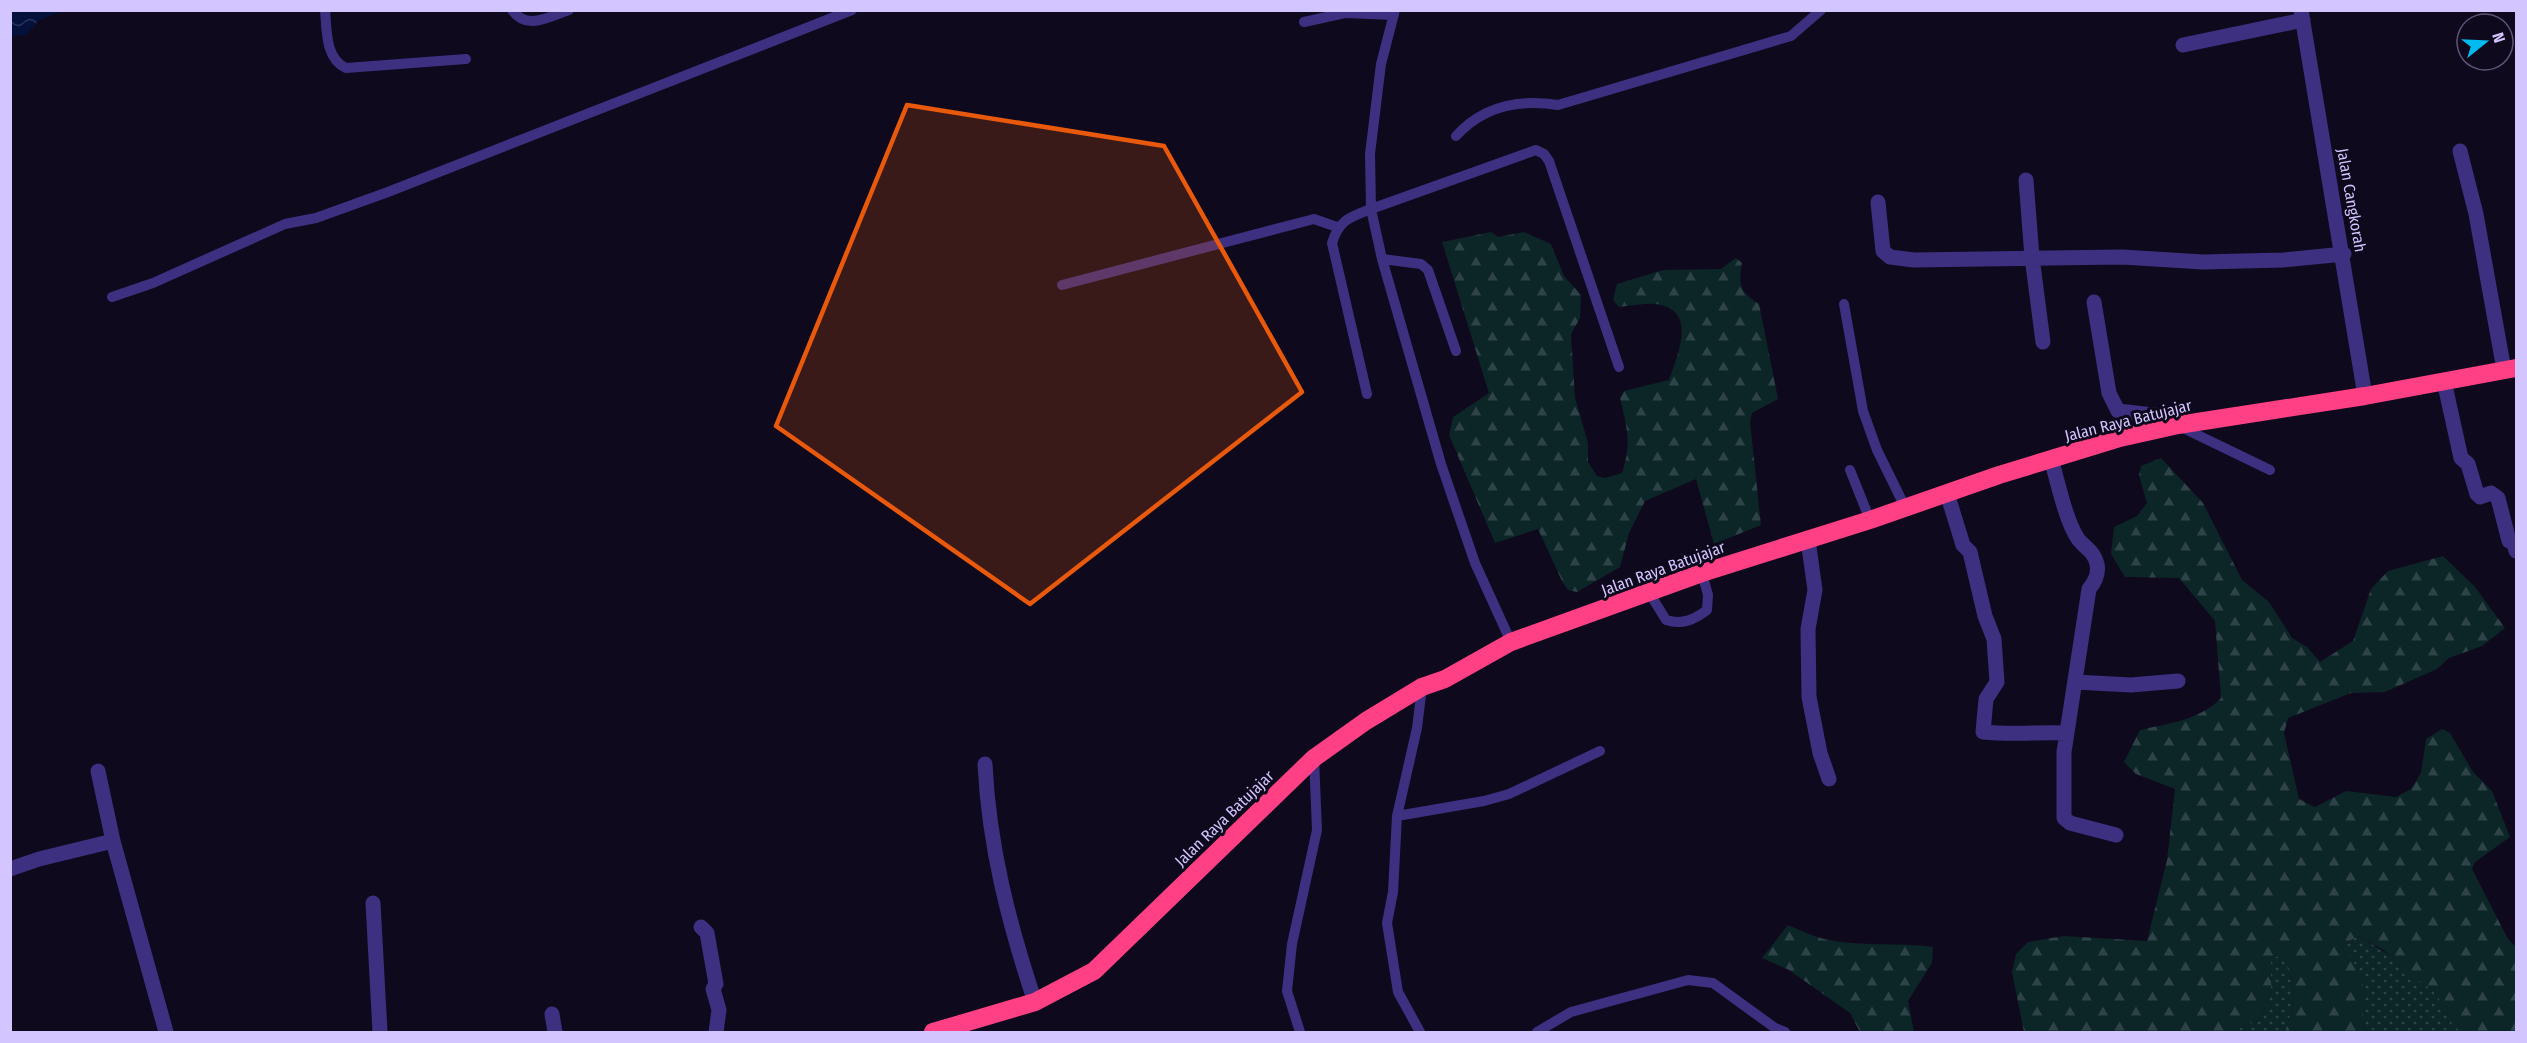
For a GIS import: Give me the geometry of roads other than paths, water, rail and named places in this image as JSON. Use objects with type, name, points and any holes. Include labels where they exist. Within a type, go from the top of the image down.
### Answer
[{"type":"highway","name":"Jalan Raya Batujajar","points":[[933,1032],[1035,1002],[1094,971],[1314,758],[1366,721],[1422,687],[1444,679],[1511,642],[1650,594],[1702,573],[2120,438],[2176,426],[2365,396],[2510,369]]},
{"type":"street","points":[[2183,45],[2302,15]]},
{"type":"street","name":"Jalan Cangkorah","points":[[2302,15],[2344,254],[2365,396]]},
{"type":"street","points":[[2460,151],[2510,369]]},
{"type":"street","points":[[2026,180],[2032,257],[2043,342]]},
{"type":"street","points":[[1878,202],[1883,251],[1890,257],[1914,260],[2122,257],[2203,262],[2283,260],[2344,254]]},
{"type":"street","points":[[2094,302],[2104,371],[2109,393],[2118,411],[2162,416],[2176,426]]},
{"type":"street","points":[[2444,381],[2461,458],[2468,464],[2477,494],[2480,497],[2491,493],[2498,498],[2509,541],[2514,543],[2517,550]]},
{"type":"street","points":[[2051,459],[2073,526],[2079,539],[2091,549],[2097,566],[2096,580],[2089,589],[2066,733],[2064,818],[2070,823],[2116,835]]},
{"type":"street","points":[[1947,493],[1963,545],[1970,552],[1985,616],[1994,639],[1997,682],[1986,699],[1983,732],[2020,735],[2026,732],[2066,733]]},
{"type":"street","points":[[1808,540],[1815,590],[1808,629],[1809,697],[1820,753],[1829,779]]},
{"type":"street","points":[[2075,682],[2131,685],[2178,681]]},
{"type":"street","points":[[985,764],[990,826],[1002,892],[1035,1002]]},
{"type":"street","points":[[98,771],[113,841],[166,1032]]},
{"type":"street","points":[[10,869],[39,859],[113,841]]},
{"type":"street","points":[[373,903],[380,1032]]},
{"type":"street","points":[[701,927],[707,933],[716,984],[713,989],[719,1010],[716,1032]]},
{"type":"street","points":[[552,1014],[555,1032]]},
{"type":"lane","points":[[325,10],[329,49],[336,63],[346,68],[466,59]]},
{"type":"lane","points":[[512,10],[518,19],[530,23],[568,10]]},
{"type":"lane","points":[[112,297],[153,283],[285,224],[316,218],[399,188],[852,10]]},
{"type":"lane","points":[[1456,136],[1464,127],[1501,106],[1532,100],[1558,105],[1791,36],[1821,10]]},
{"type":"lane","points":[[1305,22],[1345,13],[1395,13],[1381,64],[1370,154],[1371,209],[1441,464],[1475,563],[1511,642]]},
{"type":"lane","points":[[1367,394],[1332,243],[1337,227],[1371,209],[1536,150],[1544,154],[1549,161],[1619,367]]},
{"type":"lane","points":[[1062,285],[1314,219],[1337,227]]},
{"type":"lane","points":[[1383,259],[1421,264],[1428,270],[1456,351]]},
{"type":"lane","points":[[1844,304],[1863,411],[1876,450],[1905,507]]},
{"type":"lane","points":[[2176,426],[2270,470]]},
{"type":"lane","points":[[1850,470],[1870,520]]},
{"type":"lane","points":[[1650,594],[1666,620],[1676,623],[1696,618],[1707,610],[1708,595],[1702,573]]},
{"type":"lane","points":[[1420,1032],[1398,992],[1387,923],[1394,883],[1397,816],[1416,728],[1422,687]]},
{"type":"lane","points":[[1397,816],[1484,801],[1509,794],[1600,751]]},
{"type":"lane","points":[[1300,1032],[1287,991],[1292,944],[1317,830],[1314,758]]},
{"type":"lane","points":[[1537,1032],[1571,1012],[1689,980],[1713,983],[1775,1028],[1785,1032]]},
{"type":"water","points":[[11,10],[61,11],[38,21],[26,35],[11,36]]}]
